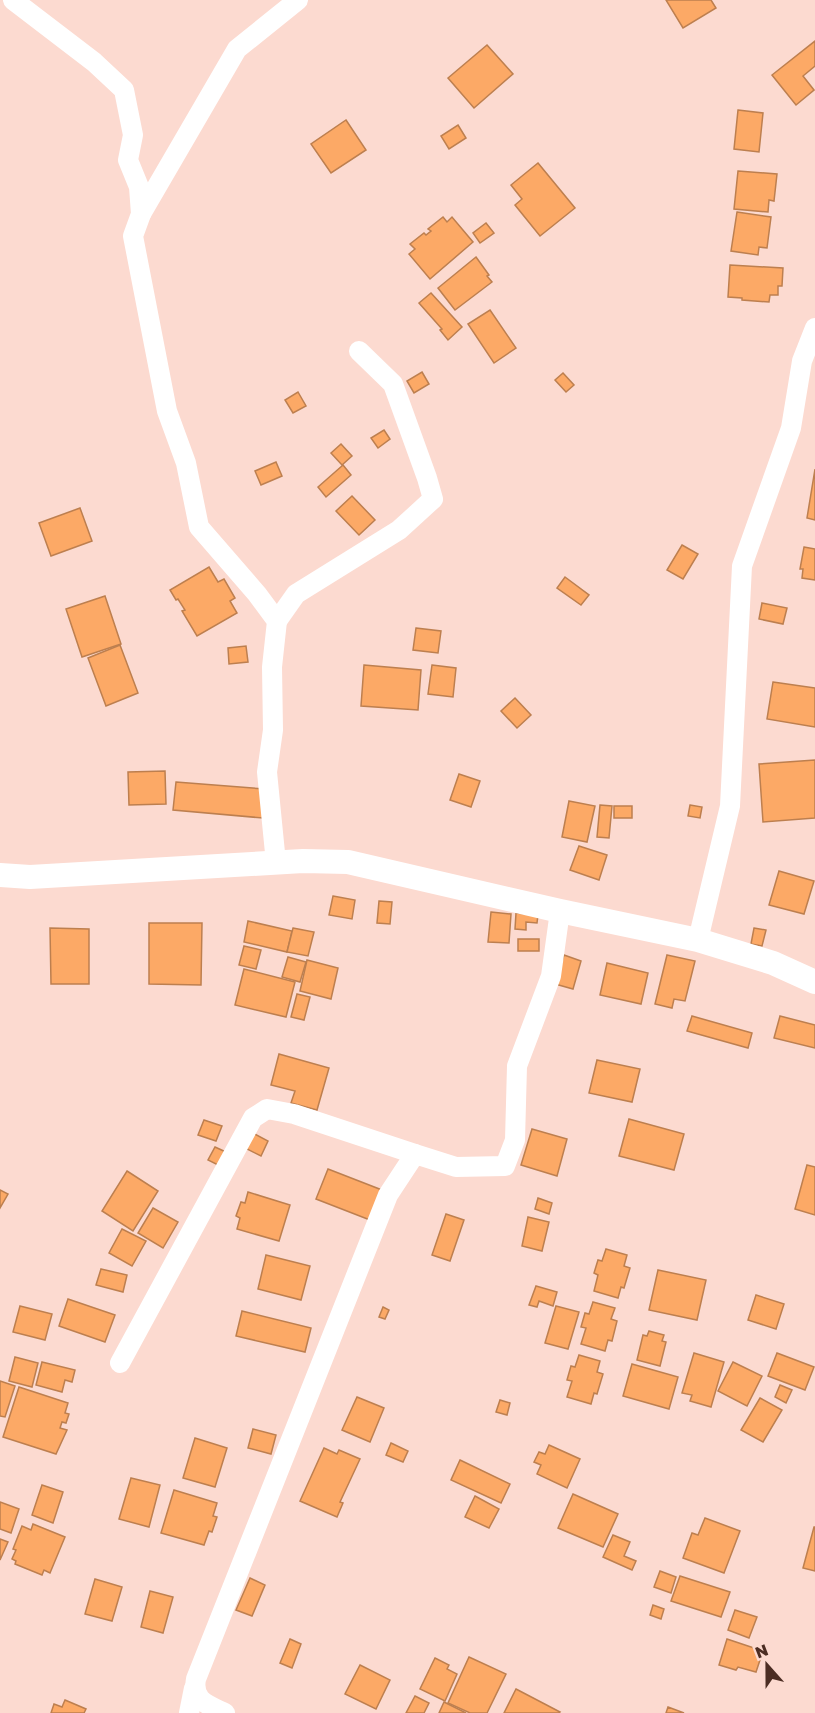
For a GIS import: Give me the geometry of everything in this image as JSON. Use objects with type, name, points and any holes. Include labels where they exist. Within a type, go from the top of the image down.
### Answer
[{"type":"street","points":[[13,0],[94,62],[124,90],[133,135],[128,160],[139,187],[141,214]]},
{"type":"street","points":[[277,621],[257,594],[199,528],[186,463],[167,411],[133,236],[141,214],[237,49],[298,0]]},
{"type":"street","points":[[698,940],[729,806],[742,566],[791,428],[802,361],[815,328]]},
{"type":"street","points":[[276,863],[267,772],[273,730],[272,667],[277,621],[296,594],[399,530],[433,499],[393,384],[360,351]]},
{"type":"street","points":[[0,875],[30,877],[315,861],[348,862],[698,940],[773,963],[815,982]]},
{"type":"street","points":[[120,1363],[253,1118],[267,1109],[294,1113],[456,1167],[505,1166],[515,1140],[517,1066],[551,976],[560,911]]},
{"type":"street","points":[[189,1713],[196,1679],[388,1195],[415,1154]]},
{"type":"street","points":[[194,1688],[198,1697],[205,1704],[225,1713]]},
{"type":"building","points":[[666,0],[711,0],[716,8],[683,28]]},
{"type":"building","points":[[815,41],[815,66],[803,76],[814,90],[796,105],[772,75]]},
{"type":"building","points":[[487,45],[513,74],[474,108],[448,78]]},
{"type":"building","points":[[738,110],[763,113],[759,152],[734,149]]},
{"type":"building","points":[[346,120],[366,150],[331,173],[311,144]]},
{"type":"building","points":[[458,125],[466,138],[449,149],[441,136]]},
{"type":"building","points":[[538,163],[575,208],[540,236],[515,205],[522,199],[511,185]]},
{"type":"building","points":[[738,171],[777,174],[774,201],[769,200],[768,212],[734,209]]},
{"type":"building","points":[[737,212],[771,217],[767,248],[759,247],[758,255],[731,251]]},
{"type":"building","points":[[443,217],[447,222],[452,217],[473,242],[430,279],[409,254],[415,249],[410,244],[424,233],[426,235],[431,231],[428,229]]},
{"type":"building","points":[[486,223],[494,233],[480,243],[473,233]]},
{"type":"building","points":[[476,257],[492,282],[455,310],[438,288]]},
{"type":"building","points":[[730,265],[783,268],[782,286],[778,286],[778,295],[770,295],[769,302],[728,297]]},
{"type":"building","points":[[431,293],[462,327],[448,340],[440,330],[442,329],[419,303]]},
{"type":"building","points":[[490,310],[516,348],[494,363],[468,324]]},
{"type":"building","points":[[422,372],[429,384],[414,393],[407,381]]},
{"type":"building","points":[[563,373],[574,385],[566,392],[555,380]]},
{"type":"building","points":[[298,392],[306,406],[293,413],[285,400]]},
{"type":"building","points":[[384,430],[390,439],[378,448],[371,438]]},
{"type":"building","points":[[341,444],[352,456],[342,465],[331,453]]},
{"type":"building","points":[[276,462],[282,476],[261,485],[255,471]]},
{"type":"building","points":[[343,465],[351,475],[326,497],[318,487]]},
{"type":"building","points":[[815,469],[815,520],[807,518]]},
{"type":"building","points":[[352,496],[375,520],[359,535],[336,511]]},
{"type":"building","points":[[80,508],[92,541],[51,556],[39,523]]},
{"type":"building","points":[[682,545],[698,554],[683,579],[667,570]]},
{"type":"building","points":[[804,547],[815,549],[815,580],[802,578],[803,569],[800,569]]},
{"type":"building","points":[[209,567],[218,582],[224,579],[235,598],[230,601],[237,613],[197,636],[182,611],[185,610],[170,590]]},
{"type":"building","points":[[565,577],[589,595],[581,605],[557,588]]},
{"type":"building","points":[[105,596],[121,644],[82,657],[66,609]]},
{"type":"building","points":[[762,603],[787,608],[783,624],[759,619]]},
{"type":"building","points":[[416,628],[441,631],[438,653],[413,650]]},
{"type":"building","points":[[120,645],[138,693],[106,706],[88,658]]},
{"type":"building","points":[[246,646],[248,662],[229,664],[228,648]]},
{"type":"building","points":[[364,665],[421,670],[418,710],[361,706]]},
{"type":"building","points":[[432,665],[456,668],[453,697],[428,694]]},
{"type":"building","points":[[773,682],[815,688],[815,727],[767,719]]},
{"type":"building","points":[[515,698],[531,715],[517,728],[501,711]]},
{"type":"building","points":[[815,760],[815,818],[763,822],[759,764]]},
{"type":"building","points":[[165,771],[166,804],[129,805],[128,772]]},
{"type":"building","points":[[459,774],[480,781],[471,807],[450,800]]},
{"type":"building","points":[[176,782],[265,789],[263,818],[173,810]]},
{"type":"building","points":[[569,801],[595,806],[587,842],[562,837]]},
{"type":"building","points":[[600,805],[612,806],[609,838],[597,837]]},
{"type":"building","points":[[690,805],[702,807],[700,818],[688,816]]},
{"type":"building","points":[[614,806],[632,806],[632,818],[614,818]]},
{"type":"building","points":[[579,846],[607,855],[599,880],[570,870]]},
{"type":"building","points":[[779,871],[814,881],[804,914],[769,905]]},
{"type":"building","points":[[333,896],[355,900],[352,919],[329,915]]},
{"type":"building","points":[[379,901],[392,902],[390,924],[377,923]]},
{"type":"building","points":[[491,912],[511,914],[509,943],[488,942]]},
{"type":"building","points":[[516,913],[538,915],[537,923],[526,922],[526,930],[515,929]]},
{"type":"building","points":[[248,921],[292,931],[287,952],[244,942]]},
{"type":"building","points":[[149,923],[202,923],[201,985],[149,984]]},
{"type":"building","points":[[50,928],[89,929],[89,984],[51,984]]},
{"type":"building","points":[[293,928],[314,932],[308,956],[287,952]]},
{"type":"building","points":[[754,928],[766,930],[762,946],[751,944]]},
{"type":"building","points":[[518,939],[539,939],[539,951],[518,951]]},
{"type":"building","points":[[244,946],[261,950],[256,969],[239,965]]},
{"type":"building","points":[[564,955],[581,961],[573,989],[555,984]]},
{"type":"building","points":[[667,955],[695,961],[685,1001],[674,999],[672,1008],[655,1004]]},
{"type":"building","points":[[288,957],[306,962],[300,982],[282,977]]},
{"type":"building","points":[[307,960],[338,968],[331,999],[300,991]]},
{"type":"building","points":[[607,963],[648,973],[641,1004],[600,995]]},
{"type":"building","points":[[244,969],[295,982],[286,1017],[235,1005]]},
{"type":"building","points":[[297,994],[310,997],[304,1020],[291,1017]]},
{"type":"building","points":[[692,1016],[752,1033],[748,1048],[687,1031]]},
{"type":"building","points":[[780,1016],[815,1025],[815,1048],[774,1038]]},
{"type":"building","points":[[279,1054],[329,1068],[317,1110],[291,1103],[295,1091],[271,1085]]},
{"type":"building","points":[[597,1060],[640,1069],[632,1102],[589,1093]]},
{"type":"building","points":[[629,1119],[684,1134],[674,1170],[619,1156]]},
{"type":"building","points":[[204,1120],[222,1126],[216,1141],[198,1135]]},
{"type":"building","points":[[532,1129],[567,1139],[557,1176],[521,1165]]},
{"type":"building","points":[[251,1132],[268,1141],[261,1156],[243,1147]]},
{"type":"building","points":[[215,1147],[228,1153],[222,1167],[208,1160]]},
{"type":"building","points":[[807,1165],[815,1167],[815,1215],[795,1209]]},
{"type":"building","points":[[328,1169],[382,1190],[370,1220],[316,1199]]},
{"type":"building","points":[[127,1171],[158,1191],[133,1231],[102,1211]]},
{"type":"building","points":[[0,1190],[8,1194],[0,1208]]},
{"type":"building","points":[[248,1192],[290,1205],[279,1241],[237,1229],[240,1218],[236,1216],[241,1202],[245,1203]]},
{"type":"building","points":[[538,1198],[552,1203],[549,1214],[535,1209]]},
{"type":"building","points":[[153,1208],[178,1222],[163,1248],[138,1233]]},
{"type":"building","points":[[446,1214],[464,1220],[450,1261],[432,1255]]},
{"type":"building","points":[[528,1217],[549,1222],[542,1251],[522,1246]]},
{"type":"building","points":[[122,1229],[146,1241],[132,1266],[109,1253]]},
{"type":"building","points":[[606,1249],[627,1255],[624,1266],[630,1268],[624,1288],[621,1287],[618,1298],[594,1291],[598,1275],[594,1273],[598,1260],[602,1261]]},
{"type":"building","points":[[266,1255],[310,1266],[301,1300],[258,1289]]},
{"type":"building","points":[[101,1269],[127,1275],[123,1292],[96,1285]]},
{"type":"building","points":[[658,1270],[706,1280],[697,1320],[649,1310]]},
{"type":"building","points":[[536,1286],[557,1292],[553,1306],[539,1301],[537,1307],[529,1305]]},
{"type":"building","points":[[756,1295],[784,1304],[776,1329],[748,1320]]},
{"type":"building","points":[[68,1299],[115,1315],[105,1342],[59,1326]]},
{"type":"building","points":[[593,1302],[615,1308],[611,1319],[617,1321],[612,1341],[608,1340],[605,1351],[581,1344],[586,1328],[581,1327],[585,1313],[589,1314]]},
{"type":"building","points":[[20,1306],[52,1314],[45,1340],[13,1332]]},
{"type":"building","points":[[556,1306],[579,1312],[568,1349],[545,1343]]},
{"type":"building","points":[[383,1307],[389,1310],[385,1319],[379,1317]]},
{"type":"building","points":[[242,1311],[311,1328],[305,1352],[236,1336]]},
{"type":"building","points":[[649,1331],[664,1335],[662,1341],[666,1342],[660,1366],[637,1360],[643,1335],[647,1336]]},
{"type":"building","points":[[694,1353],[724,1362],[711,1407],[690,1401],[692,1395],[682,1393]]},
{"type":"building","points":[[777,1353],[814,1367],[805,1390],[768,1376]]},
{"type":"building","points":[[579,1355],[600,1361],[597,1372],[603,1374],[597,1394],[594,1393],[591,1404],[567,1397],[572,1381],[567,1380],[571,1366],[575,1367]]},
{"type":"building","points":[[15,1357],[38,1363],[32,1387],[9,1381]]},
{"type":"building","points":[[42,1362],[75,1370],[72,1382],[65,1380],[62,1392],[36,1385]]},
{"type":"building","points":[[733,1362],[762,1376],[747,1406],[718,1391]]},
{"type":"building","points":[[632,1364],[678,1377],[669,1409],[623,1396]]},
{"type":"building","points":[[0,1381],[15,1386],[5,1417],[0,1416]]},
{"type":"building","points":[[780,1385],[792,1390],[786,1403],[775,1397]]},
{"type":"building","points":[[19,1387],[68,1403],[65,1413],[69,1414],[66,1423],[62,1422],[60,1428],[67,1430],[56,1454],[3,1437]]},
{"type":"building","points":[[357,1397],[384,1408],[370,1442],[342,1430]]},
{"type":"building","points":[[760,1398],[782,1410],[763,1442],[741,1430]]},
{"type":"building","points":[[500,1400],[510,1403],[507,1415],[496,1412]]},
{"type":"building","points":[[253,1429],[276,1435],[271,1454],[248,1448]]},
{"type":"building","points":[[195,1438],[227,1448],[215,1487],[183,1478]]},
{"type":"building","points":[[391,1443],[408,1451],[403,1462],[386,1455]]},
{"type":"building","points":[[549,1445],[580,1459],[567,1488],[537,1474],[541,1465],[534,1462],[539,1452],[545,1454]]},
{"type":"building","points":[[324,1448],[337,1454],[339,1450],[360,1459],[340,1502],[343,1503],[337,1517],[300,1501]]},
{"type":"building","points":[[460,1460],[510,1484],[501,1503],[451,1480]]},
{"type":"building","points":[[131,1478],[160,1485],[149,1527],[119,1519]]},
{"type":"building","points":[[42,1485],[63,1492],[53,1523],[32,1515]]},
{"type":"building","points":[[174,1490],[217,1503],[213,1516],[217,1517],[204,1545],[161,1533]]},
{"type":"building","points":[[573,1494],[618,1514],[603,1547],[558,1528]]},
{"type":"building","points":[[475,1496],[499,1509],[489,1528],[465,1517]]},
{"type":"building","points":[[0,1502],[19,1509],[11,1533],[0,1529]]},
{"type":"building","points":[[705,1518],[740,1531],[724,1573],[683,1558],[692,1533],[698,1535]]},
{"type":"building","points":[[33,1524],[65,1537],[50,1573],[44,1570],[42,1575],[15,1564],[16,1561],[12,1559],[16,1550],[13,1549],[22,1526],[31,1530]]},
{"type":"building","points":[[815,1527],[815,1571],[803,1568]]},
{"type":"building","points":[[613,1535],[630,1542],[624,1556],[636,1561],[632,1570],[603,1557]]},
{"type":"building","points":[[0,1539],[8,1542],[0,1560]]},
{"type":"building","points":[[660,1571],[676,1577],[671,1593],[654,1587]]},
{"type":"building","points":[[680,1576],[730,1592],[721,1617],[671,1601]]},
{"type":"building","points":[[250,1578],[265,1585],[252,1616],[236,1610]]},
{"type":"building","points":[[95,1579],[122,1587],[112,1621],[85,1614]]},
{"type":"building","points":[[150,1591],[173,1597],[163,1633],[141,1627]]},
{"type":"building","points":[[653,1605],[664,1609],[661,1619],[650,1615]]},
{"type":"building","points":[[735,1610],[757,1617],[749,1638],[728,1630]]},
{"type":"building","points":[[290,1639],[301,1644],[292,1668],[280,1663]]},
{"type":"building","points":[[727,1639],[763,1651],[756,1672],[719,1665]]},
{"type":"building","points":[[469,1657],[506,1674],[487,1713],[470,1713],[448,1703]]},
{"type":"building","points":[[435,1658],[449,1665],[447,1669],[457,1674],[445,1701],[420,1689]]},
{"type":"building","points":[[360,1665],[390,1680],[376,1709],[345,1694]]},
{"type":"building","points":[[516,1689],[560,1712],[504,1713]]},
{"type":"building","points":[[415,1696],[429,1703],[424,1713],[406,1713]]},
{"type":"building","points":[[65,1700],[86,1709],[84,1713],[51,1713],[54,1704],[62,1707]]},
{"type":"building","points":[[444,1702],[466,1713],[439,1713]]},
{"type":"building","points":[[668,1707],[684,1713],[666,1713]]}]
